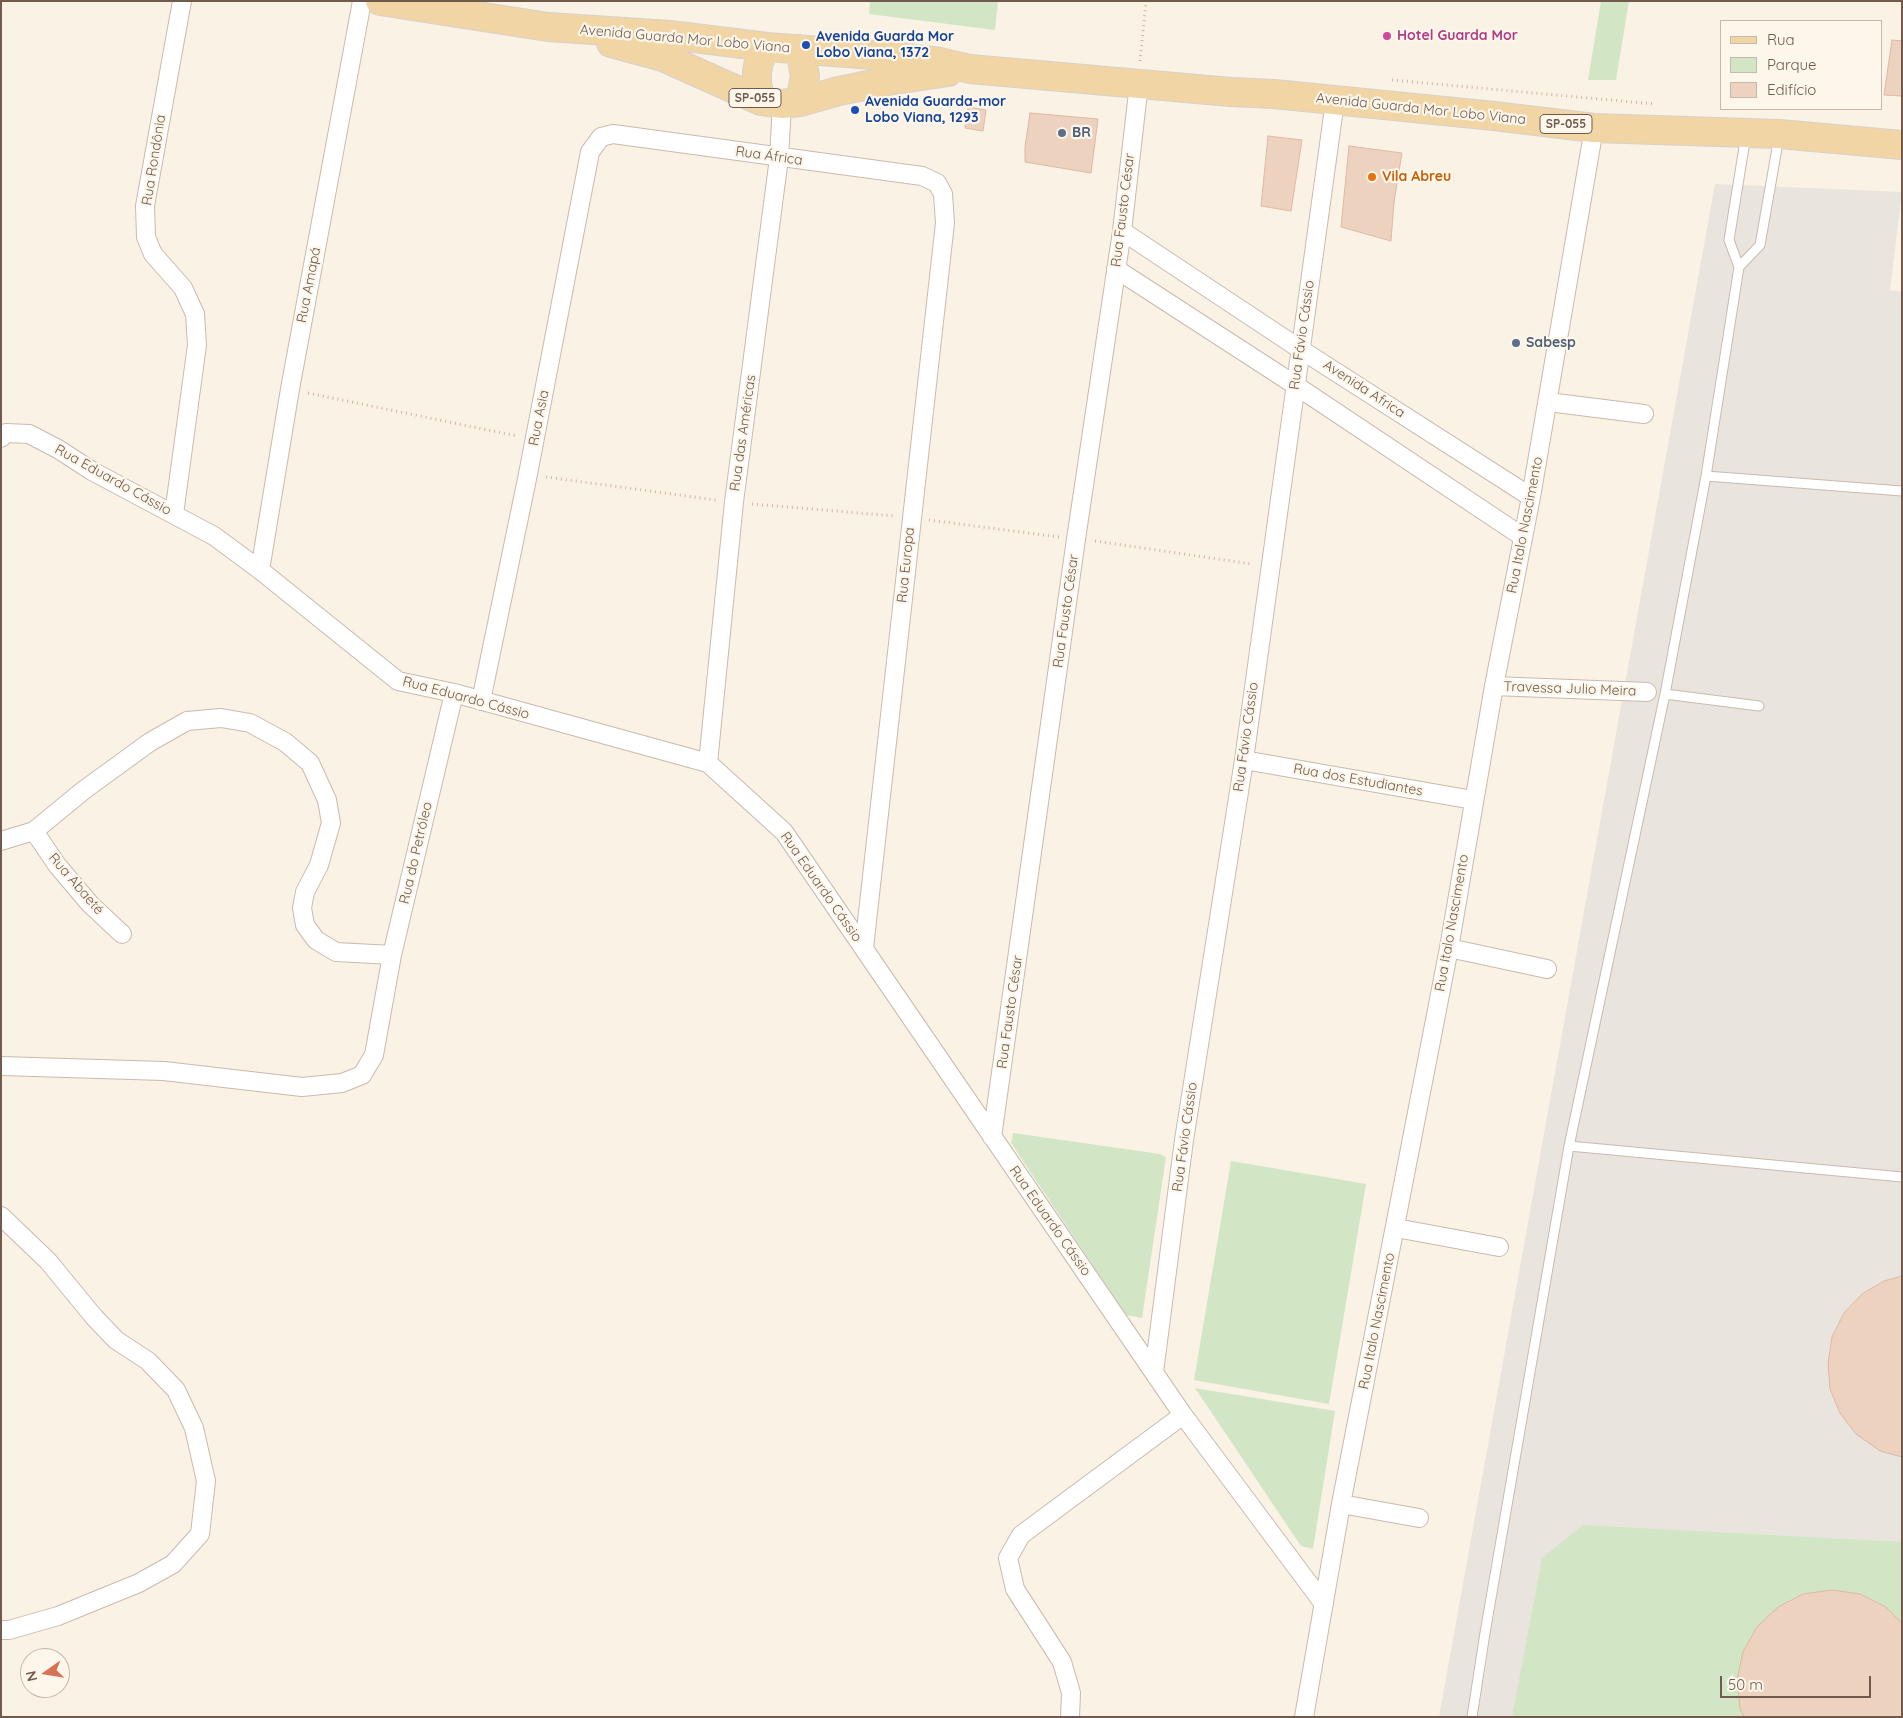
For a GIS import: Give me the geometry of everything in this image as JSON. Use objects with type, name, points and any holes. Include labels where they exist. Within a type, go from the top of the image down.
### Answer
[{"type":"main road","name":"Avenida Guarda Mor Lobo Viana","points":[[380,1],[548,27],[670,35],[767,46],[900,57],[940,62],[970,69],[1274,94],[1594,128],[1779,134],[1902,145]]},
{"type":"main road","name":"Avenida Guarda Mor Lobo Viana","points":[[548,27],[663,57],[781,102],[872,84],[970,69]]},
{"type":"main road","name":"SP-055","points":[[767,46],[759,61],[757,84],[781,102],[805,76],[800,49]]},
{"type":"street","name":"Rua Rondônia","points":[[174,514],[197,345],[195,314],[183,288],[153,254],[146,237],[145,206],[182,1]]},
{"type":"street","name":"Rua Amapá","points":[[260,570],[290,389],[362,1]]},
{"type":"street","name":"Rua Fausto César","points":[[992,1137],[1076,539],[1122,231],[1139,84]]},
{"type":"street","name":"Rua Fávio Cássio","points":[[1154,1372],[1184,1140],[1244,760],[1335,101]]},
{"type":"street","name":"Rua das Américas","points":[[708,763],[734,502],[779,158],[781,102]]},
{"type":"street","name":"Rua Italo Nascimento","points":[[1304,1717],[1341,1504],[1449,948],[1473,800],[1548,402],[1594,128]]},
{"type":"street","name":"Rua África","points":[[601,137],[613,134],[922,176],[937,183]]},
{"type":"street","name":"Rua Asia","points":[[481,701],[535,440],[590,152],[601,137]]},
{"type":"street","name":"Rua Europa","points":[[864,948],[945,223],[943,194],[937,183]]},
{"type":"street","name":"Avenida Africa","points":[[1122,231],[1300,349],[1531,497]]},
{"type":"street","points":[[1116,270],[1295,385],[1523,537]]},
{"type":"street","points":[[1548,402],[1644,414]]},
{"type":"street","name":"Rua Eduardo Cássio","points":[[1,438],[6,433],[29,434],[58,449],[92,472],[214,536],[260,570],[398,681],[454,693],[708,763],[784,832],[1184,1415],[1324,1604]]},
{"type":"street","name":"Travessa Julio Meira","points":[[1494,686],[1647,692]]},
{"type":"street","name":"Rua do Petróleo","points":[[1,1066],[164,1071],[302,1086],[342,1083],[362,1075],[374,1055],[392,954],[454,693]]},
{"type":"street","points":[[1,841],[34,831],[84,790],[150,742],[187,721],[221,718],[250,723],[285,742],[310,764],[327,800],[331,824],[320,865],[305,892],[302,908],[305,925],[316,940],[336,952],[392,954]]},
{"type":"street","name":"Rua dos Estudiantes","points":[[1244,760],[1473,800]]},
{"type":"street","name":"Rua Abaeté","points":[[34,831],[57,865],[90,904],[122,934]]},
{"type":"street","points":[[1449,948],[1547,969]]},
{"type":"street","points":[[1,1216],[48,1261],[94,1317],[116,1340],[148,1361],[176,1390],[194,1428],[206,1480],[200,1534],[173,1564],[139,1582],[58,1616],[9,1630],[1,1630]]},
{"type":"street","points":[[1396,1228],[1499,1247]]},
{"type":"street","points":[[1070,1717],[1071,1693],[1062,1662],[1014,1589],[1008,1558],[1021,1534],[1184,1415]]},
{"type":"street","points":[[1341,1504],[1419,1518]]},
{"type":"lane","points":[[1472,1717],[1484,1633],[1568,1146],[1665,694],[1706,476],[1739,267],[1729,240],[1746,134]]},
{"type":"lane","points":[[1739,267],[1760,245],[1779,134]]},
{"type":"lane","points":[[1706,476],[1902,491]]},
{"type":"lane","points":[[1665,694],[1759,706]]},
{"type":"lane","points":[[1568,1146],[1902,1177]]},
{"type":"path","points":[[1139,84],[1146,1]]},
{"type":"path","points":[[290,389],[535,440]]},
{"type":"shaded area","points":[[1715,184],[1902,192],[1890,290],[1902,292],[1902,1717],[1439,1717]]},
{"type":"green space","points":[[870,1],[998,1],[995,30],[869,14]]},
{"type":"green space","points":[[1601,1],[1629,1],[1616,80],[1588,80]]},
{"type":"green space","points":[[1013,1133],[1160,1154],[1166,1157],[1142,1318],[1126,1315],[1011,1143]]},
{"type":"green space","points":[[1231,1161],[1366,1184],[1329,1404],[1194,1380]]},
{"type":"green space","points":[[1195,1388],[1335,1411],[1313,1549],[1301,1546]]},
{"type":"green space","points":[[1583,1525],[1902,1542],[1902,1717],[1512,1717],[1542,1558]]},
{"type":"building","points":[[1892,40],[1902,41],[1902,96],[1884,95]]},
{"type":"building","points":[[968,107],[986,110],[983,131],[965,128]]},
{"type":"building","name":"BR","points":[[1030,113],[1098,119],[1091,173],[1025,162],[1025,147]]},
{"type":"building","points":[[1268,136],[1302,140],[1291,211],[1261,206]]},
{"type":"building","name":"Vila Abreu","points":[[1349,146],[1402,153],[1394,202],[1391,241],[1341,227]]},
{"type":"building","points":[[1902,1276],[1902,1457],[1880,1451],[1856,1434],[1840,1413],[1830,1389],[1828,1363],[1832,1337],[1844,1313],[1862,1294],[1884,1281]]},
{"type":"building","points":[[1832,1590],[1860,1594],[1886,1607],[1902,1623],[1902,1717],[1744,1717],[1740,1709],[1737,1680],[1743,1652],[1757,1627],[1778,1607],[1803,1594]]},
{"type":"place","name":"Hotel Guarda Mor","points":[[1387,36]]},
{"type":"place","name":"Avenida Guarda Mor Lobo Viana, 1372","points":[[806,45]]},
{"type":"place","name":"Avenida Guarda-mor Lobo Viana, 1293","points":[[855,110]]},
{"type":"place","name":"BR","points":[[1062,133]]},
{"type":"place","name":"Vila Abreu","points":[[1372,177]]},
{"type":"place","name":"Sabesp","points":[[1516,343]]}]
